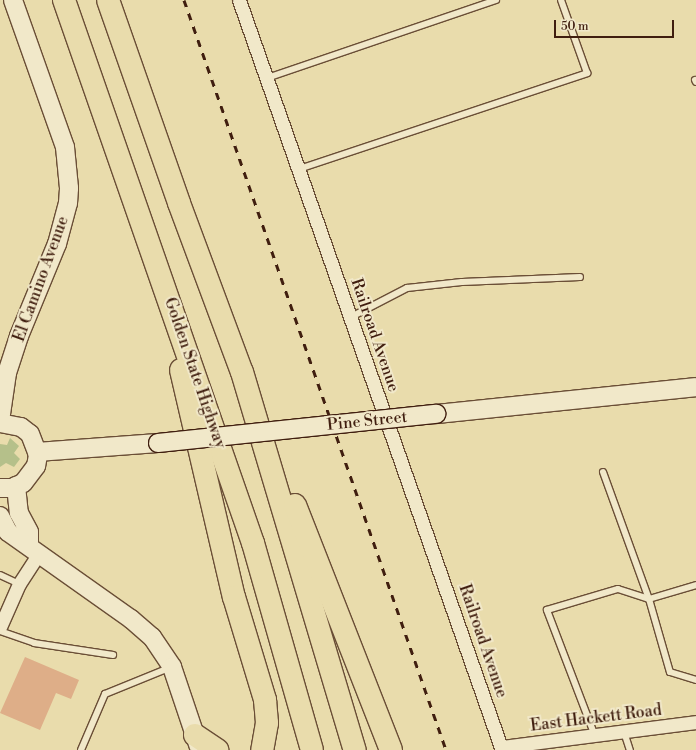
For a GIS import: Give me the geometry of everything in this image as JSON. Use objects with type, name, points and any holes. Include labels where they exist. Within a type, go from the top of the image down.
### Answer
[{"type":"highway","name":"Golden State Highway","points":[[64,0],[253,542],[312,750]]},
{"type":"highway","points":[[108,0],[179,203],[242,372],[391,750]]},
{"type":"highway","points":[[155,258],[234,597],[264,700],[267,723],[261,747]]},
{"type":"highway","points":[[242,372],[355,750]]},
{"type":"highway","points":[[198,742],[217,750]]},
{"type":"street","name":"El Camino Avenue","points":[[0,422],[7,373],[19,336],[59,237],[68,203],[69,188],[65,147],[13,0]]},
{"type":"street","name":"Railroad Avenue","points":[[239,0],[501,748]]},
{"type":"street","name":"Pine Street","points":[[37,452],[158,443],[696,387]]},
{"type":"street","points":[[0,422],[21,427],[30,434],[37,452],[36,466],[31,476],[8,487],[29,532],[34,549],[0,627]]},
{"type":"street","points":[[0,516],[8,532],[132,619],[152,637],[172,667],[198,742]]},
{"type":"street","name":"East Hackett Road","points":[[501,748],[696,722]]},
{"type":"lane","points":[[266,78],[496,0]]},
{"type":"lane","points":[[299,169],[586,73],[561,0]]},
{"type":"lane","points":[[351,317],[407,288],[462,282],[580,276]]},
{"type":"lane","points":[[603,472],[649,599],[670,672],[696,680]]},
{"type":"lane","points":[[0,575],[19,584]]},
{"type":"lane","points":[[595,736],[547,610],[618,588],[649,599],[696,585]]},
{"type":"lane","points":[[0,631],[34,643],[113,655]]},
{"type":"lane","points":[[81,750],[105,694],[172,667]]},
{"type":"lane","points":[[624,732],[630,750]]},
{"type":"green space","points":[[10,438],[19,446],[14,453],[20,459],[14,467],[6,463],[0,467],[0,444],[7,445]]},
{"type":"building","points":[[25,657],[79,680],[71,699],[56,693],[40,730],[0,713]]},
{"type":"railway","points":[[184,0],[446,750]]}]
